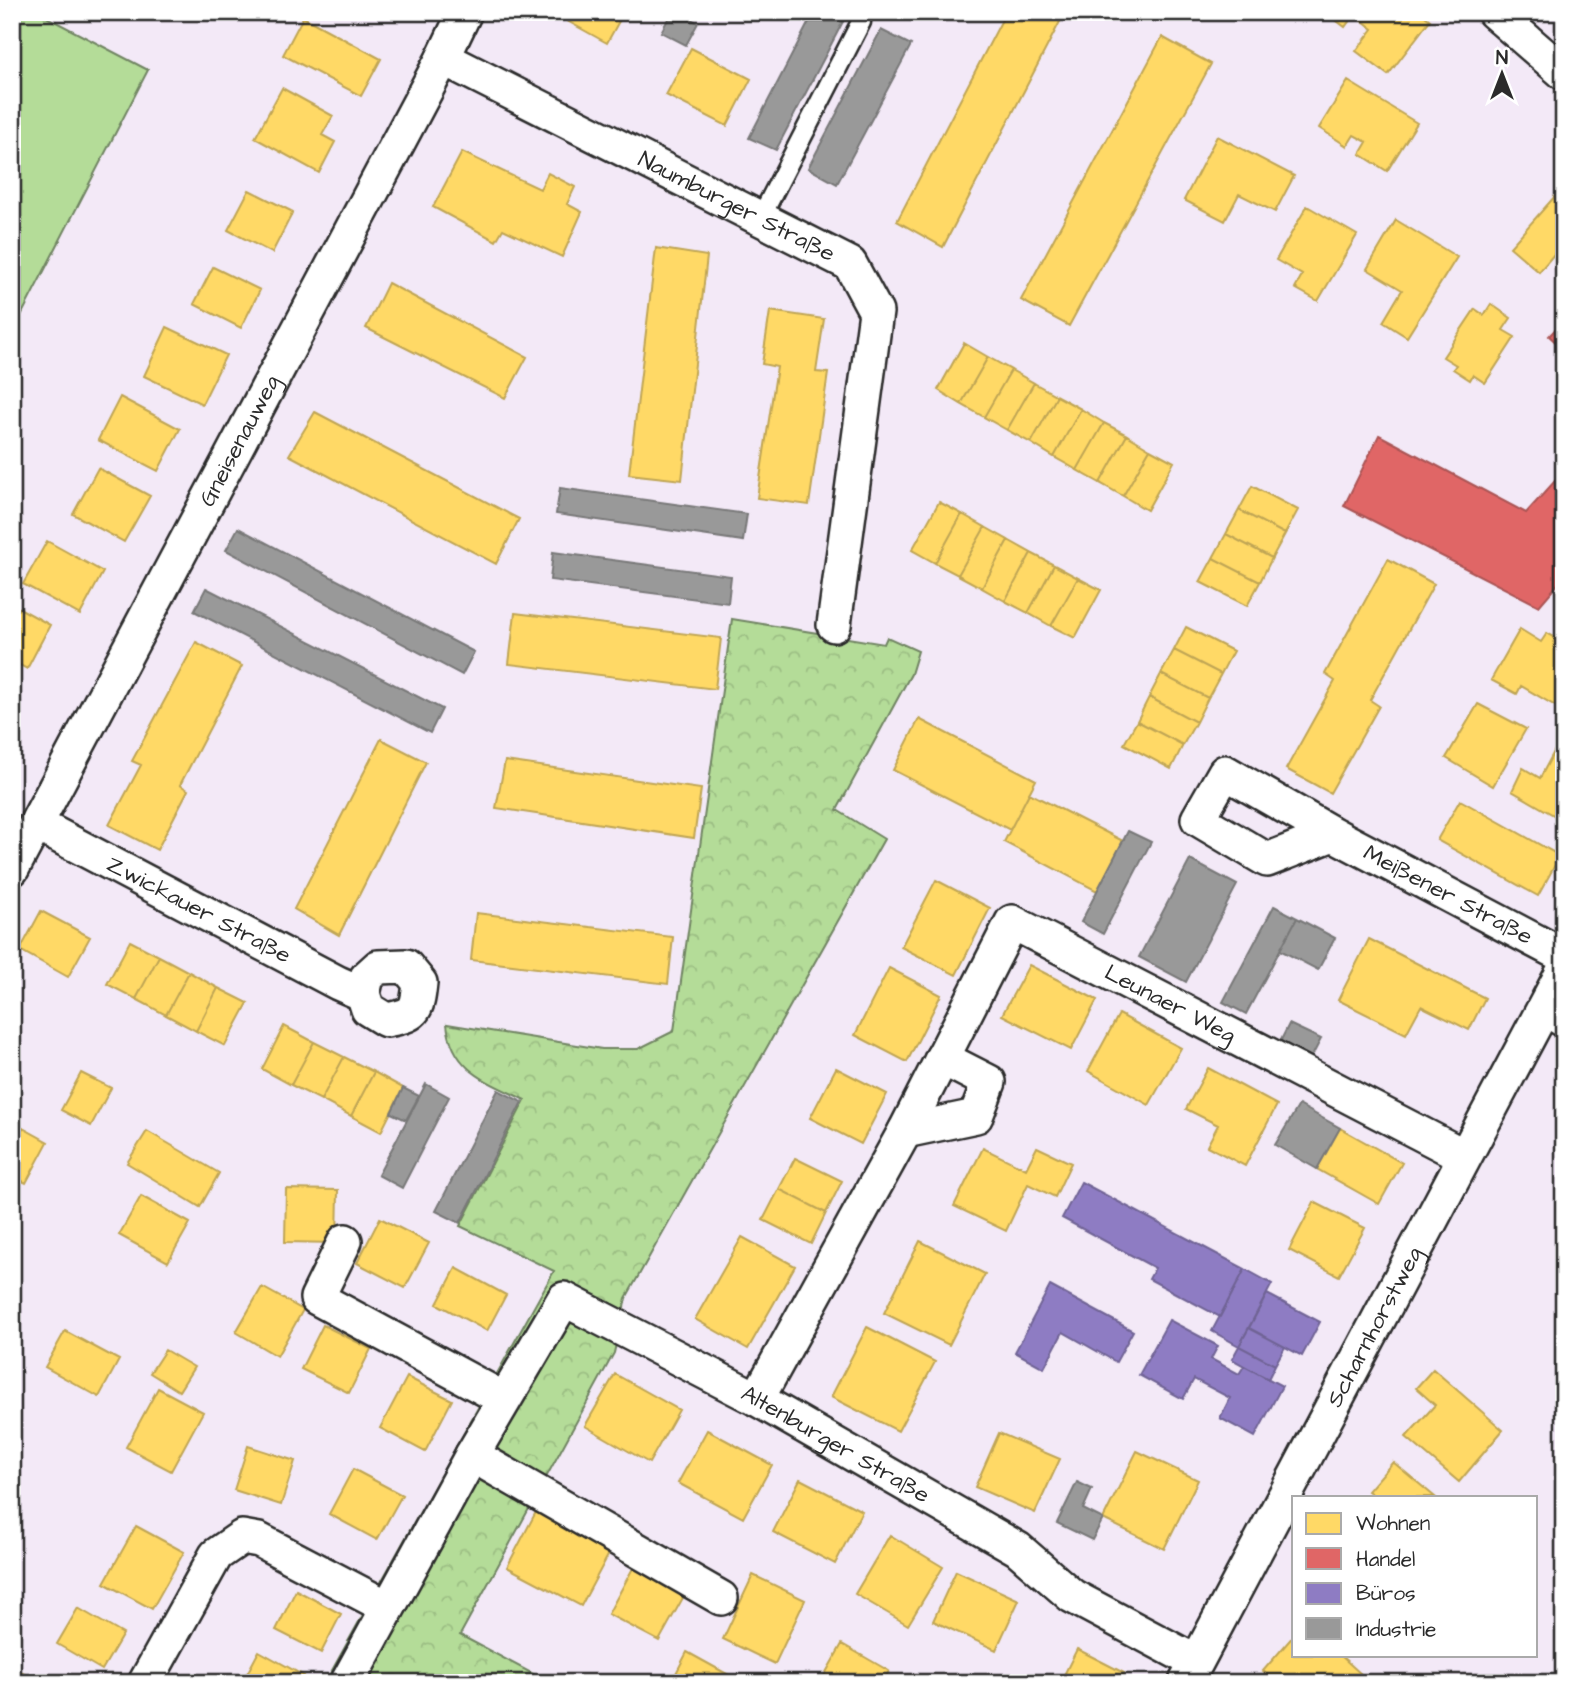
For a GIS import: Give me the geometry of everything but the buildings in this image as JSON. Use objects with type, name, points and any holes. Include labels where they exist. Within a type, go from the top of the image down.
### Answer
[{"type":"street","name":"Gneisenauweg","points":[[12,869],[465,12]]},
{"type":"street","points":[[1494,12],[1564,73]]},
{"type":"street","name":"Naumburger Straße","points":[[443,58],[850,264],[876,312],[834,625]]},
{"type":"street","name":"Zwickauer Straße","points":[[36,824],[363,994]]},
{"type":"street","name":"Meißener Straße","points":[[1333,834],[1564,956]]},
{"type":"street","name":"Leunaer Weg","points":[[757,1399],[905,1131],[1012,922],[1464,1156]]},
{"type":"street","name":"Scharnhorstweg","points":[[1190,1673],[1464,1156],[1552,1022],[1564,970]]},
{"type":"street","points":[[905,1131],[976,1116],[989,1082],[942,1058]]},
{"type":"street","points":[[345,1241],[317,1298],[504,1399]]},
{"type":"street","name":"Altenburger Straße","points":[[347,1683],[472,1455],[564,1299],[757,1399],[1018,1549],[1072,1596],[1190,1673]]},
{"type":"street","points":[[472,1455],[721,1598]]},
{"type":"street","points":[[145,1683],[216,1555],[242,1537],[259,1540],[387,1607]]},
{"type":"lane","points":[[760,219],[861,22]]},
{"type":"green space","points":[[12,12],[37,12],[148,70],[12,333]]},
{"type":"green space","points":[[732,619],[884,644],[887,637],[918,651],[911,674],[837,810],[884,839],[626,1298],[614,1353],[460,1635],[550,1683],[325,1683],[554,1271],[460,1226],[525,1100],[485,1080],[464,1064],[450,1040],[447,1024],[602,1049],[638,1049],[674,1031]]}]
